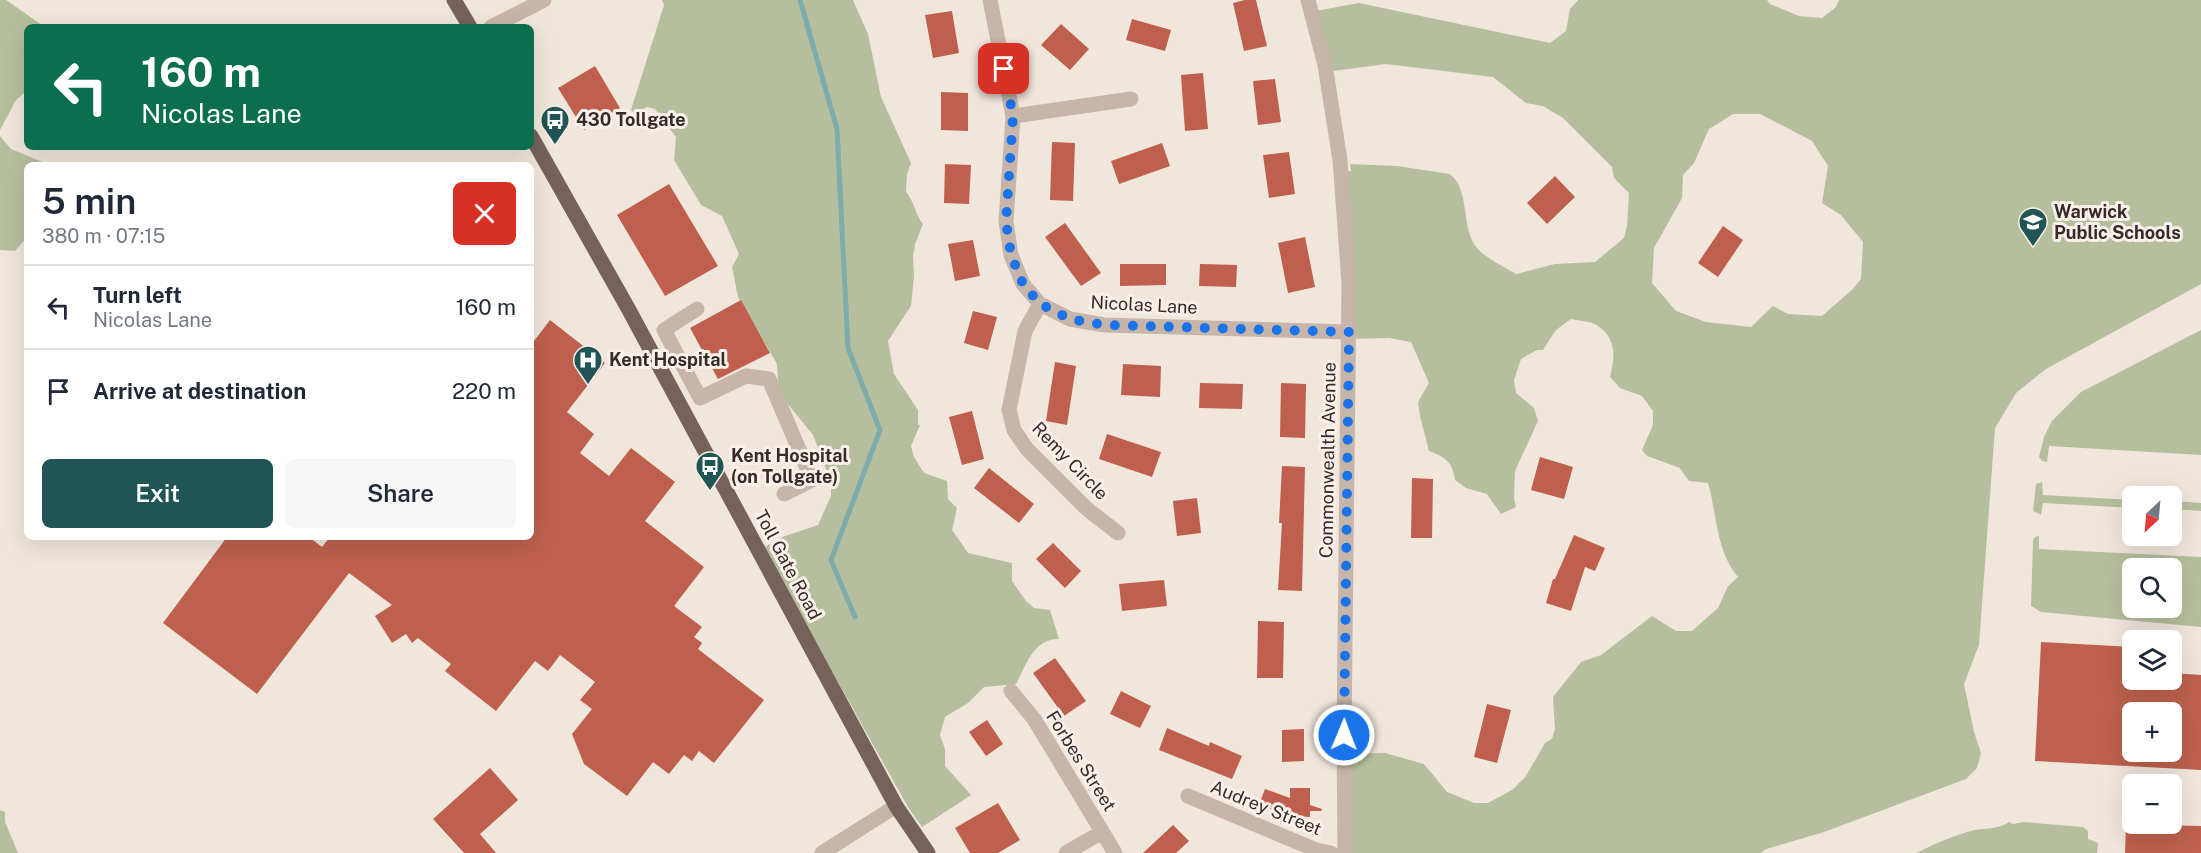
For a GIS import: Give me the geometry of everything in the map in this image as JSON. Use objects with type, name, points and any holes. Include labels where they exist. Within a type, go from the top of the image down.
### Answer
[{"type":"main road","points":[[454,0],[468,24]]},
{"type":"main road","name":"Toll Gate Road","points":[[534,141],[678,400],[896,806],[928,853]]},
{"type":"street","points":[[497,24],[544,0]]},
{"type":"street","name":"Nicolas Lane","points":[[990,0],[1013,116],[1006,222],[1009,244],[1023,284],[1040,304],[1070,319],[1104,325],[1349,332]]},
{"type":"street","name":"Commonwealth Avenue","points":[[1308,0],[1325,65],[1340,160],[1349,283],[1344,735],[1345,853]]},
{"type":"street","points":[[1013,116],[1131,99]]},
{"type":"street","name":"Remy Circle","points":[[1040,304],[1025,331],[1009,410],[1014,430],[1027,449],[1087,509],[1118,532]]},
{"type":"street","points":[[645,341],[697,309]]},
{"type":"street","points":[[664,330],[700,398],[746,376],[769,379],[812,480],[784,494]]},
{"type":"street","points":[[678,400],[697,391]]},
{"type":"street","name":"Forbes Street","points":[[1011,691],[1034,719],[1115,853]]},
{"type":"street","name":"Audrey Street","points":[[1188,796],[1316,850],[1331,853]]},
{"type":"street","points":[[822,853],[896,806]]},
{"type":"street","points":[[1066,853],[1102,832]]},
{"type":"green space","points":[[0,0],[6,0],[41,24],[24,24],[24,93],[16,100],[0,130]]},
{"type":"green space","points":[[662,0],[853,0],[868,34],[881,97],[911,163],[907,174],[906,192],[923,224],[915,244],[913,257],[911,306],[888,341],[894,374],[918,410],[918,425],[920,425],[911,446],[914,457],[924,473],[947,481],[948,499],[957,508],[952,530],[968,553],[1012,563],[1012,581],[1034,608],[1050,610],[1059,639],[1050,640],[1037,648],[1016,684],[984,687],[968,703],[945,717],[940,735],[945,749],[945,766],[971,795],[922,827],[908,807],[763,548],[782,537],[818,525],[831,496],[831,482],[813,435],[779,393],[777,364],[738,297],[732,267],[739,254],[722,216],[701,205],[674,160],[676,137],[655,109],[647,107],[635,114],[631,110],[664,5]]},
{"type":"green space","points":[[1578,0],[1767,0],[1770,4],[1799,16],[1822,18],[1836,7],[1839,0],[2201,0],[2201,284],[2046,369],[2016,393],[1995,428],[1979,645],[1964,684],[1981,753],[1977,768],[1966,779],[1824,832],[1766,849],[1761,853],[1343,853],[1344,754],[1385,753],[1424,764],[1447,792],[1474,803],[1488,803],[1512,790],[1526,776],[1545,743],[1552,739],[1555,729],[1553,697],[1581,662],[1601,655],[1652,616],[1676,631],[1692,631],[1718,608],[1728,586],[1738,577],[1725,556],[1721,544],[1708,483],[1689,481],[1680,468],[1647,456],[1642,450],[1653,425],[1653,411],[1642,396],[1620,388],[1610,377],[1613,349],[1609,337],[1595,324],[1571,319],[1556,330],[1543,350],[1537,350],[1521,359],[1514,380],[1516,393],[1534,408],[1538,421],[1515,471],[1516,507],[1501,514],[1487,494],[1466,488],[1455,480],[1450,464],[1429,451],[1418,402],[1429,383],[1411,342],[1389,338],[1349,339],[1344,172],[1351,171],[1350,164],[1397,166],[1450,174],[1461,190],[1469,230],[1477,248],[1490,259],[1516,274],[1555,264],[1595,262],[1624,238],[1629,193],[1614,178],[1612,167],[1563,118],[1543,106],[1526,103],[1493,77],[1386,64],[1326,72],[1310,12],[1359,3],[1550,43],[1566,31],[1570,9]],"holes":[[[1733,114],[1760,114],[1812,141],[1828,166],[1822,203],[1841,215],[1863,242],[1861,279],[1822,316],[1788,314],[1773,306],[1751,327],[1706,322],[1676,311],[1652,283],[1654,248],[1682,198],[1683,175],[1694,163],[1709,129]]]},
{"type":"green space","points":[[0,136],[11,149],[43,162],[24,162],[24,240],[15,251],[0,250]]},
{"type":"green space","points":[[2201,330],[2201,455],[2049,446],[2047,462],[2042,461],[2039,457],[2044,437],[2052,421],[2081,392]]},
{"type":"green space","points":[[2042,482],[2043,495],[2122,499],[2122,507],[2043,503],[2041,515],[2033,511],[2036,484]]},
{"type":"green space","points":[[2182,502],[2201,503],[2201,511],[2182,510]]},
{"type":"green space","points":[[2039,536],[2039,549],[2201,557],[2201,627],[2041,612],[2031,606],[2033,540]]},
{"type":"green space","points":[[0,810],[5,812],[5,822],[18,853],[0,853]]},
{"type":"green space","points":[[2009,822],[2083,827],[2088,831],[2088,839],[2098,843],[2097,853],[1916,853],[1960,834],[1997,827]]},
{"type":"building","points":[[1256,0],[1267,46],[1244,51],[1233,3]]},
{"type":"building","points":[[952,11],[959,53],[933,58],[925,15]]},
{"type":"building","points":[[1132,19],[1171,30],[1165,51],[1126,40]]},
{"type":"building","points":[[1061,24],[1089,49],[1070,70],[1041,45]]},
{"type":"building","points":[[595,66],[620,108],[584,130],[558,88]]},
{"type":"building","points":[[1203,73],[1208,129],[1185,131],[1181,75]]},
{"type":"building","points":[[1275,79],[1281,122],[1258,125],[1253,81]]},
{"type":"building","points":[[941,92],[968,93],[968,131],[941,130]]},
{"type":"building","points":[[1052,142],[1075,143],[1073,201],[1050,200]]},
{"type":"building","points":[[1162,143],[1170,166],[1119,184],[1111,161]]},
{"type":"building","points":[[1289,152],[1295,194],[1269,198],[1263,155]]},
{"type":"building","points":[[945,164],[971,165],[969,204],[944,203]]},
{"type":"building","points":[[1555,176],[1575,197],[1547,224],[1527,203]]},
{"type":"building","points":[[669,184],[718,266],[665,296],[617,215]]},
{"type":"building","points":[[1065,223],[1101,273],[1081,286],[1045,237]]},
{"type":"building","points":[[1723,226],[1743,240],[1718,277],[1698,263]]},
{"type":"building","points":[[1305,237],[1315,287],[1288,293],[1278,243]]},
{"type":"building","points":[[973,240],[980,276],[955,281],[948,244]]},
{"type":"building","points":[[1120,264],[1166,264],[1166,285],[1120,286]]},
{"type":"building","points":[[1200,264],[1237,265],[1236,287],[1199,286]]},
{"type":"building","points":[[741,300],[770,353],[718,379],[690,328]]},
{"type":"building","points":[[973,311],[997,317],[988,350],[964,343]]},
{"type":"building","points":[[550,320],[605,363],[567,412],[594,434],[580,453],[609,476],[631,448],[675,482],[645,521],[704,567],[674,606],[702,627],[694,637],[702,643],[698,649],[764,700],[714,763],[699,751],[692,761],[684,755],[669,774],[653,762],[627,796],[584,764],[572,734],[592,709],[580,700],[595,682],[560,655],[548,671],[535,661],[496,711],[445,671],[451,664],[418,638],[412,643],[406,634],[392,643],[375,616],[392,605],[349,573],[257,694],[163,623],[225,540],[313,540],[322,547],[328,540],[534,540],[534,341]]},
{"type":"building","points":[[1055,362],[1076,366],[1067,425],[1046,421]]},
{"type":"building","points":[[1123,364],[1161,366],[1160,397],[1121,395]]},
{"type":"building","points":[[1200,383],[1243,384],[1242,409],[1199,408]]},
{"type":"building","points":[[1281,383],[1306,384],[1305,438],[1280,437]]},
{"type":"building","points":[[972,411],[984,459],[962,465],[949,417]]},
{"type":"building","points":[[1107,434],[1161,452],[1152,477],[1099,459]]},
{"type":"building","points":[[1540,457],[1573,467],[1564,499],[1531,490]]},
{"type":"building","points":[[1282,466],[1305,467],[1302,591],[1278,590],[1282,523],[1279,523]]},
{"type":"building","points":[[989,468],[1034,504],[1019,523],[974,488]]},
{"type":"building","points":[[1412,478],[1433,479],[1432,538],[1411,538]]},
{"type":"building","points":[[1197,498],[1201,533],[1177,536],[1173,501]]},
{"type":"building","points":[[1574,535],[1605,548],[1595,571],[1585,567],[1571,611],[1546,603],[1553,579],[1555,579]]},
{"type":"building","points":[[1053,543],[1081,571],[1065,588],[1036,559]]},
{"type":"building","points":[[1164,580],[1167,606],[1122,611],[1119,584]]},
{"type":"building","points":[[1258,621],[1284,622],[1283,678],[1257,678]]},
{"type":"building","points":[[2041,642],[2122,646],[2122,690],[2182,690],[2182,674],[2201,675],[2201,770],[2035,761]]},
{"type":"building","points":[[1055,658],[1086,701],[1064,716],[1033,673]]},
{"type":"building","points":[[1121,691],[1151,706],[1140,728],[1110,714]]},
{"type":"building","points":[[1487,704],[1511,710],[1497,763],[1474,757]]},
{"type":"building","points":[[987,720],[1003,744],[986,756],[969,732]]},
{"type":"building","points":[[1167,728],[1209,746],[1210,742],[1242,756],[1232,779],[1159,750]]},
{"type":"building","points":[[1304,729],[1304,761],[1282,762],[1282,730]]},
{"type":"building","points":[[490,768],[518,800],[480,834],[496,853],[464,853],[433,819]]},
{"type":"building","points":[[1290,788],[1310,788],[1310,805],[1322,809],[1321,811],[1310,811],[1310,817],[1290,816],[1290,811],[1276,811],[1259,805],[1265,789],[1290,798]]},
{"type":"building","points":[[998,803],[1020,840],[998,853],[970,853],[955,828]]},
{"type":"building","points":[[1173,825],[1189,841],[1176,853],[1143,853]]},
{"type":"building","points":[[2182,825],[2201,826],[2201,853],[2125,853],[2126,834],[2182,834]]},
{"type":"waterway","points":[[800,0],[837,129],[848,348],[880,430],[831,560],[855,617]]},
{"type":"place","name":"430 Tollgate","points":[[555,146]]},
{"type":"place","name":"Warwick Public Schools","points":[[2033,248]]},
{"type":"place","name":"Kent Hospital","points":[[588,386]]},
{"type":"place","name":"Kent Hospital (on Tollgate)","points":[[710,492]]},
{"type":"route","points":[[1004,69],[1013,116],[1006,222],[1011,255],[1023,284],[1040,304],[1070,319],[1104,325],[1349,332],[1344,735]]}]
